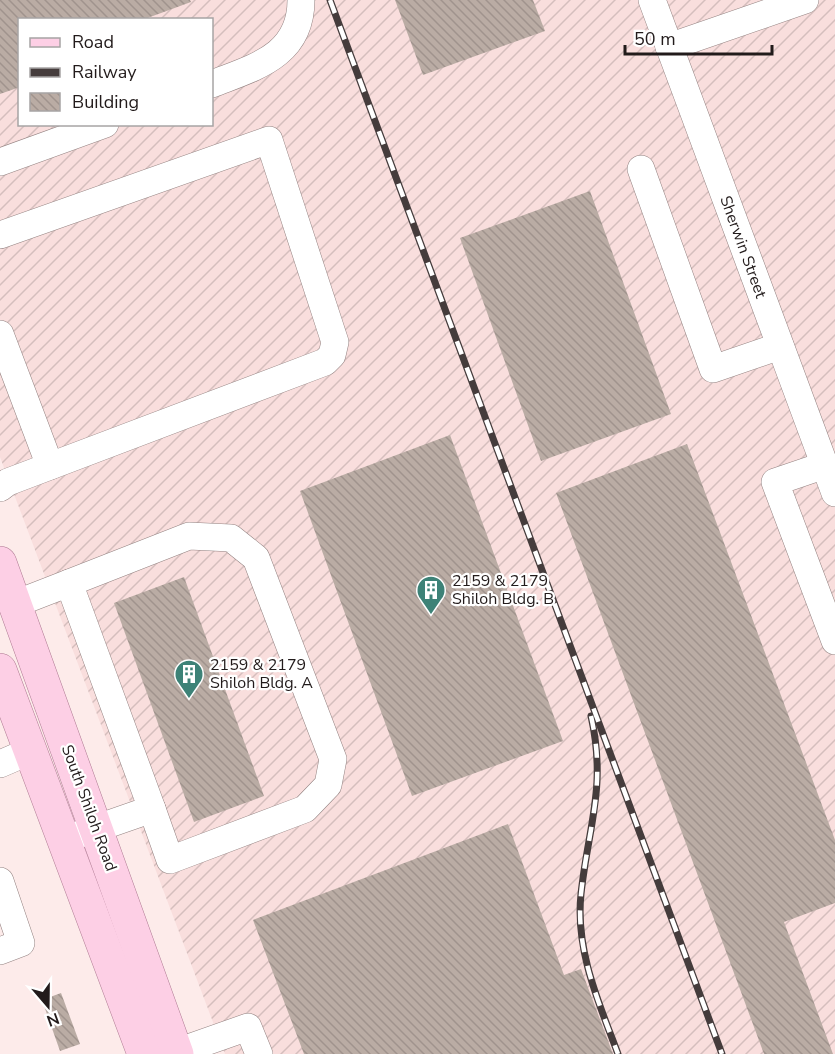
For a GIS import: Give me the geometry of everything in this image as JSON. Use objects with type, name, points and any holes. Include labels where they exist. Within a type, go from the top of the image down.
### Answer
[{"type":"main road","name":"South Shiloh Road","points":[[0,563],[177,1053]]},
{"type":"main road","points":[[0,670],[144,1054]]},
{"type":"street","points":[[213,84],[261,65],[279,52],[295,33],[301,0]]},
{"type":"street","name":"Sherwin Street","points":[[652,0],[835,493]]},
{"type":"street","points":[[669,47],[804,0]]},
{"type":"street","points":[[0,162],[99,126]]},
{"type":"street","points":[[0,235],[269,140],[335,342],[332,355],[326,362],[8,482],[0,488]]},
{"type":"street","points":[[641,169],[713,369],[780,346]]},
{"type":"street","points":[[0,334],[50,466]]},
{"type":"street","points":[[825,465],[775,482],[835,641]]},
{"type":"street","points":[[15,604],[189,536],[231,538],[256,558],[333,759],[328,785],[305,809],[170,860],[69,583]]},
{"type":"street","points":[[0,764],[30,751]]},
{"type":"street","points":[[63,840],[152,809]]},
{"type":"street","points":[[0,881],[21,943],[0,951]]},
{"type":"street","points":[[177,1053],[248,1027],[258,1054]]},
{"type":"shaded area","points":[[0,0],[835,0],[835,1054],[225,1054],[0,457]]},
{"type":"building","points":[[0,0],[190,0],[191,2],[147,18],[18,18],[18,88],[0,94]]},
{"type":"building","points":[[395,0],[533,0],[545,31],[423,75]]},
{"type":"building","points":[[590,191],[671,414],[541,461],[460,238]]},
{"type":"building","name":"2159 & 2179 Shiloh Bldg. B","points":[[450,435],[563,741],[412,796],[300,491]]},
{"type":"building","points":[[687,444],[835,840],[835,903],[784,922],[833,1054],[764,1054],[556,493]]},
{"type":"building","name":"2159 & 2179 Shiloh Bldg. A","points":[[184,577],[264,796],[194,822],[114,603]]},
{"type":"building","points":[[508,824],[564,975],[581,969],[613,1054],[304,1054],[253,920]]},
{"type":"building","points":[[61,993],[80,1044],[60,1051],[42,1000]]},
{"type":"railway","points":[[330,0],[722,1054]]},
{"type":"railway","points":[[591,716],[597,764],[597,786],[584,870],[580,915],[590,976],[618,1054]]},
{"type":"place","name":"2159 & 2179 Shiloh Bldg. B","points":[[431,616]]},
{"type":"place","name":"2159 & 2179 Shiloh Bldg. A","points":[[189,700]]}]
